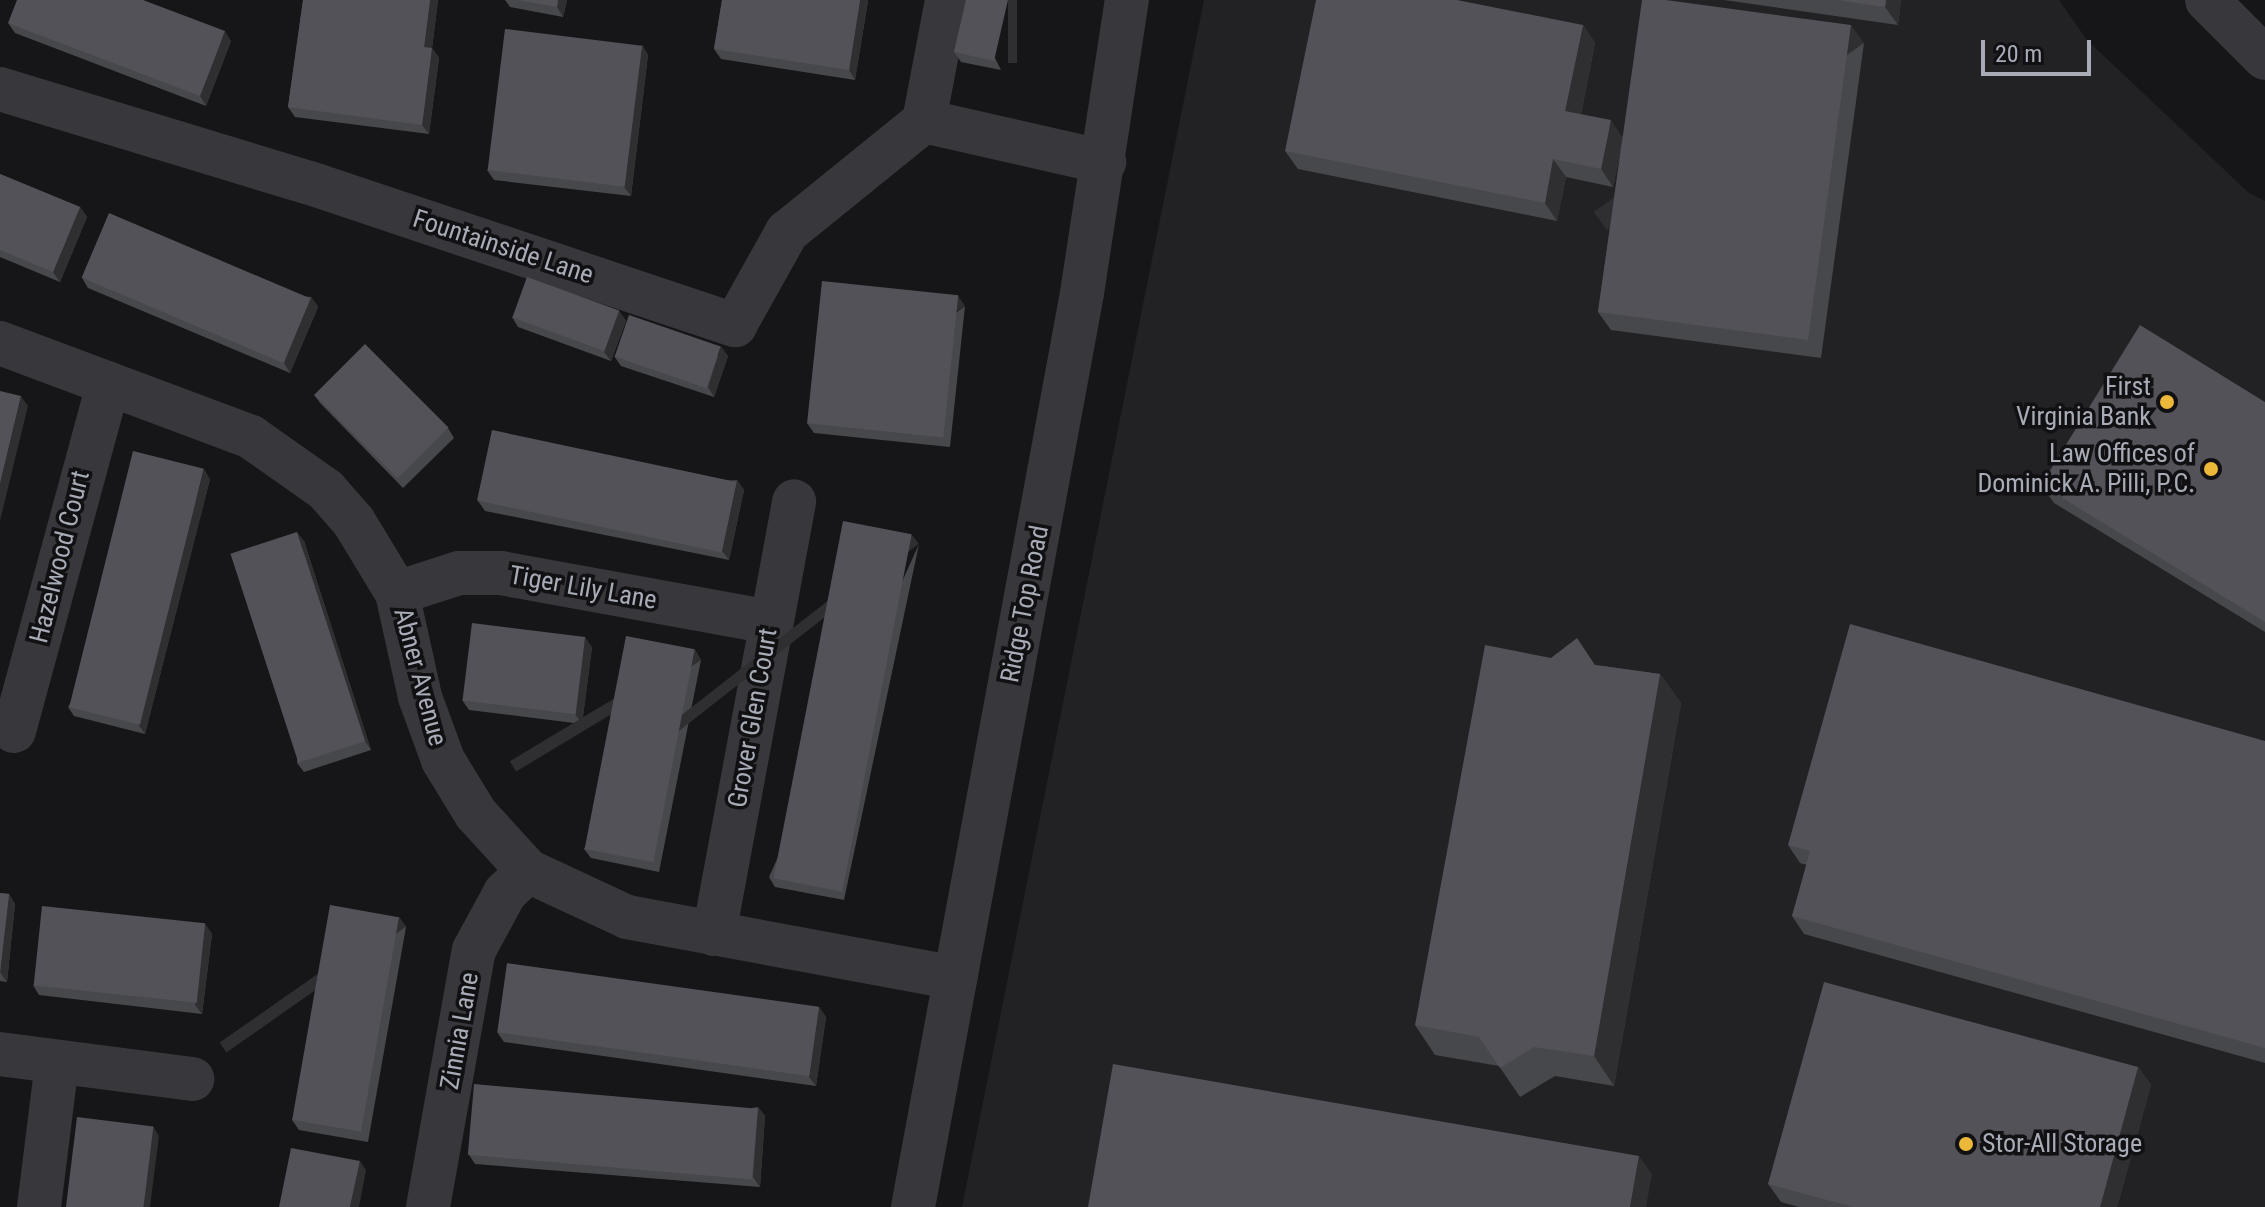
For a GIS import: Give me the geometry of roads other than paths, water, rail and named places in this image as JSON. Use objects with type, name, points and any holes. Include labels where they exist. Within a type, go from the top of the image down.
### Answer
[{"type":"street","points":[[947,0],[924,121],[1104,162]]},
{"type":"street","name":"Ridge Top Road","points":[[913,1207],[1104,162],[1127,0]]},
{"type":"street","points":[[2207,0],[2265,58]]},
{"type":"street","name":"Fountainside Lane","points":[[0,89],[319,186],[735,325],[787,232],[924,121]]},
{"type":"street","name":"Abner Avenue","points":[[0,343],[251,437],[293,462],[354,522],[397,593],[420,697],[443,760],[476,814],[528,871],[627,917],[955,978]]},
{"type":"street","name":"Hazelwood Court","points":[[14,731],[108,384]]},
{"type":"street","name":"Grover Glen Court","points":[[714,934],[794,501]]},
{"type":"street","name":"Tiger Lily Lane","points":[[397,593],[459,573],[501,573],[770,622]]},
{"type":"street","name":"Zinnia Lane","points":[[428,1207],[474,950],[505,893],[528,871]]},
{"type":"street","points":[[0,1054],[192,1079]]},
{"type":"street","points":[[39,1207],[57,1063]]},
{"type":"place","name":"First Virginia Bank","points":[[2167,402]]},
{"type":"place","name":"Law Offices of Dominick A. Pilli, P.C.","points":[[2211,469]]},
{"type":"place","name":"Stor-All Storage","points":[[1966,1144]]}]
